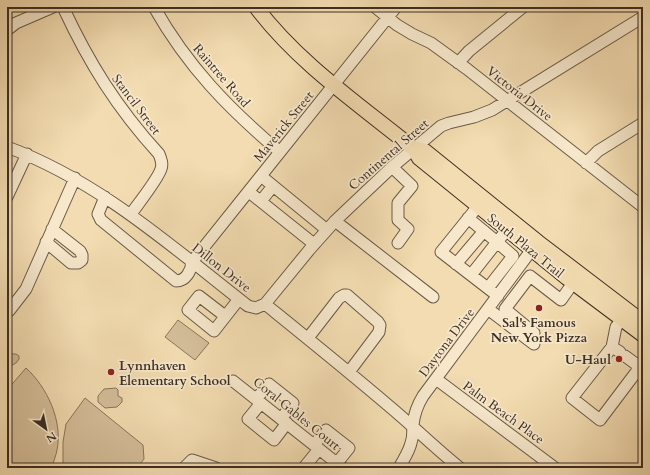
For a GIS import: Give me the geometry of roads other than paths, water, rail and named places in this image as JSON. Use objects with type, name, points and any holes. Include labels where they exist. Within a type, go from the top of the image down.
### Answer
[{"type":"main road","name":"South Plaza Trail","points":[[256,7],[278,34],[296,52],[334,85],[414,149],[419,158],[481,202],[535,246],[624,314],[643,335]]},
{"type":"main road","name":"South Plaza Trail","points":[[535,246],[573,283],[624,314],[643,322]]},
{"type":"street","points":[[7,30],[16,24],[53,7]]},
{"type":"street","name":"Stancil Street","points":[[63,7],[81,46],[112,96],[127,117],[159,154],[161,159],[162,164],[159,174],[131,214]]},
{"type":"street","name":"Raintree Road","points":[[154,7],[183,52],[203,78],[241,118],[280,152]]},
{"type":"street","name":"Victoria Drive","points":[[375,7],[397,25],[431,44],[458,62],[643,207]]},
{"type":"street","name":"Maverick Street","points":[[105,197],[98,214],[101,220],[176,281],[180,281],[191,270],[192,262],[396,7]]},
{"type":"street","points":[[458,62],[469,51],[523,7]]},
{"type":"street","name":"Continental Street","points":[[265,304],[314,244],[335,221],[392,167],[441,126],[461,119],[481,115],[507,101],[643,17]]},
{"type":"street","points":[[586,163],[598,151],[643,123]]},
{"type":"street","name":"Dillon Drive","points":[[7,147],[27,154],[74,178],[131,214],[252,308],[261,307],[265,304]]},
{"type":"street","points":[[7,198],[27,154]]},
{"type":"street","points":[[392,167],[412,186],[398,203],[398,220],[408,229],[398,243]]},
{"type":"street","points":[[261,176],[327,230]]},
{"type":"street","points":[[9,311],[26,289],[74,178]]},
{"type":"street","points":[[261,201],[273,186]]},
{"type":"street","points":[[249,192],[314,244]]},
{"type":"street","points":[[481,202],[441,252],[498,296]]},
{"type":"street","points":[[468,218],[513,256],[488,288]]},
{"type":"street","points":[[304,236],[316,221]]},
{"type":"street","points":[[335,221],[433,297]]},
{"type":"street","points":[[471,275],[511,226]]},
{"type":"street","points":[[46,242],[71,263],[78,263],[82,260],[80,251],[52,228]]},
{"type":"street","points":[[456,264],[484,231]]},
{"type":"street","name":"Daytona Drive","points":[[399,468],[411,444],[414,433],[412,426],[419,402],[535,246]]},
{"type":"street","points":[[507,318],[504,309],[530,276],[561,300],[573,283]]},
{"type":"street","points":[[308,338],[339,298],[344,294],[347,296],[378,322],[380,329],[349,372]]},
{"type":"street","points":[[225,316],[239,299]]},
{"type":"street","points":[[265,304],[349,372],[460,468]]},
{"type":"street","points":[[488,309],[507,318],[532,342]]},
{"type":"street","points":[[619,351],[616,327],[624,314]]},
{"type":"street","points":[[619,351],[641,364],[600,420],[572,398],[619,351]]},
{"type":"street","name":"Palm Beach Place","points":[[436,379],[555,468]]},
{"type":"street","name":"Coral Gables Court","points":[[233,381],[340,466]]},
{"type":"street","points":[[269,384],[293,403],[284,421],[274,440],[248,419],[269,384]]},
{"type":"street","points":[[310,468],[306,465],[326,430],[349,448],[340,466]]},
{"type":"street","points":[[184,468],[192,460],[216,468]]},
{"type":"place","name":"Sal's Famous New York Pizza","points":[[539,308]]},
{"type":"place","name":"U-Haul","points":[[619,359]]},
{"type":"place","name":"Lynnhaven Elementary School","points":[[111,372]]}]
